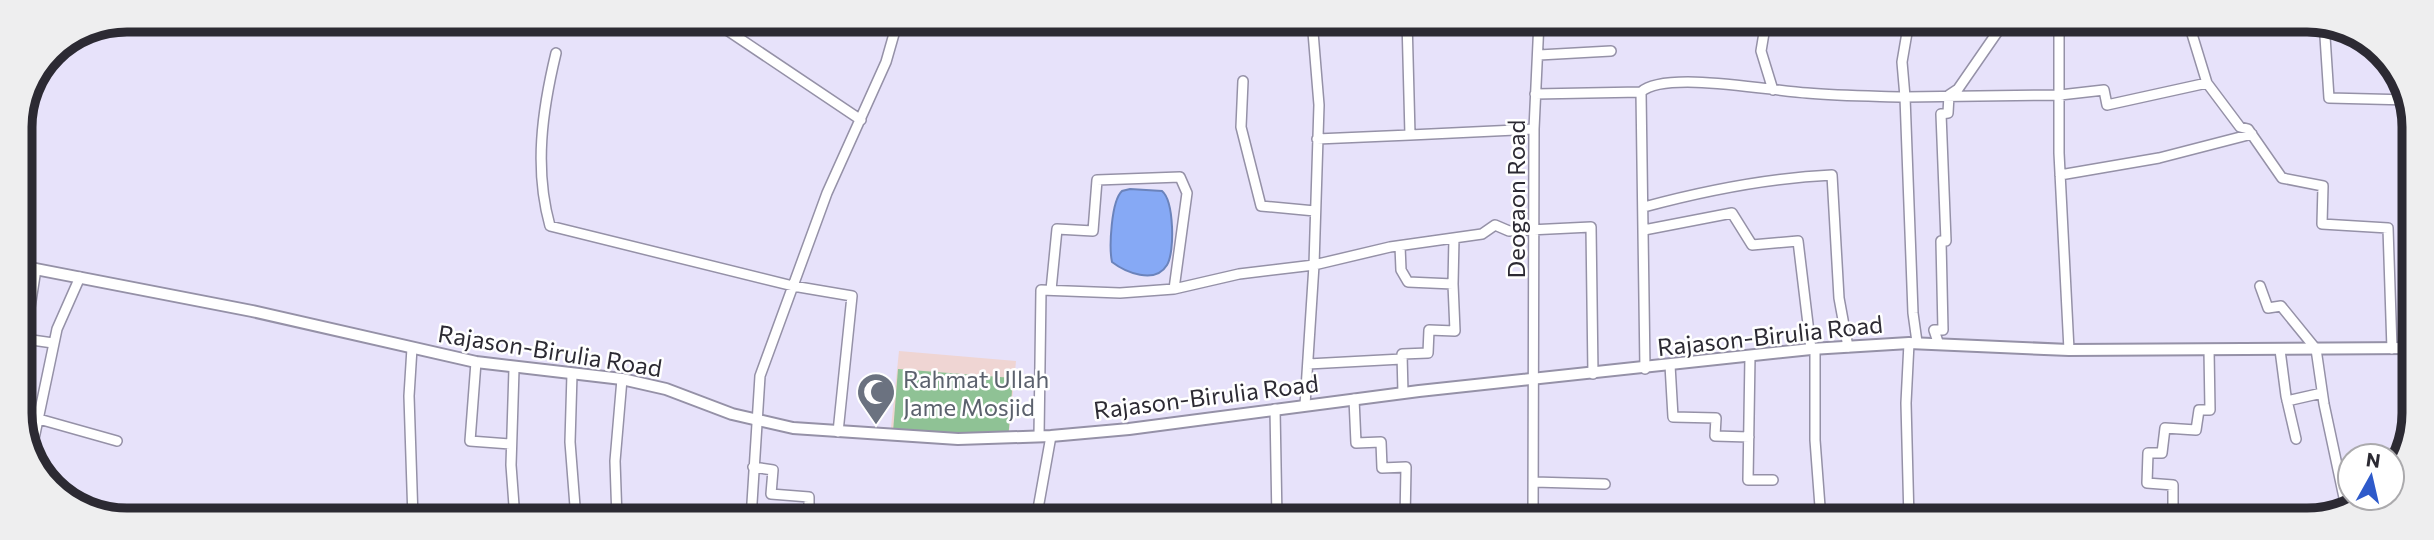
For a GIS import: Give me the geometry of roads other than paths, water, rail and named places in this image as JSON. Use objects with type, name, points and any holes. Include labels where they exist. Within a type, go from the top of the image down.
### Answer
[{"type":"street","points":[[728,31],[861,120]]},
{"type":"street","points":[[751,508],[755,419],[760,376],[827,193],[886,62],[895,31]]},
{"type":"street","points":[[1305,405],[1314,265],[1319,105],[1313,31]]},
{"type":"street","points":[[1407,31],[1410,135]]},
{"type":"street","name":"Deogaon Road","points":[[1533,508],[1534,129],[1539,31]]},
{"type":"street","points":[[1764,31],[1761,51],[1773,90]]},
{"type":"street","points":[[1907,31],[1902,62],[1913,313],[1913,342],[1906,403],[1909,508]]},
{"type":"street","points":[[1949,95],[1958,89],[1997,31]]},
{"type":"street","points":[[2059,31],[2060,175],[2069,350]]},
{"type":"street","points":[[2191,31],[2207,83],[2240,127],[2252,134],[2281,178],[2323,186],[2322,224],[2388,228],[2392,349]]},
{"type":"street","points":[[2325,33],[2329,98],[2398,100]]},
{"type":"street","points":[[1538,55],[1611,51]]},
{"type":"street","points":[[556,54],[548,87],[540,160],[542,198],[550,226],[793,286],[852,296],[838,432]]},
{"type":"street","points":[[1243,81],[1241,127],[1261,206],[1315,211]]},
{"type":"street","points":[[1535,94],[1641,92],[1648,86],[1688,81],[1773,90],[1905,97],[2060,95],[2105,90],[2107,105],[2207,83]]},
{"type":"street","points":[[1641,92],[1645,369]]},
{"type":"street","points":[[1938,342],[1934,330],[1943,330],[1941,241],[1946,241],[1941,114],[1948,113],[1949,95]]},
{"type":"street","points":[[1317,139],[1534,129]]},
{"type":"street","points":[[2060,175],[2159,158],[2252,134]]},
{"type":"street","points":[[1644,207],[1715,188],[1832,175],[1839,298],[1848,347]]},
{"type":"street","points":[[1051,290],[1057,229],[1093,231],[1097,180],[1180,177],[1187,193],[1174,289]]},
{"type":"street","points":[[1644,230],[1732,213],[1752,245],[1798,241],[1813,349],[1820,508]]},
{"type":"street","points":[[1038,508],[1045,436],[1041,289],[1120,293],[1174,289],[1239,274],[1314,265],[1400,246],[1482,234],[1495,225],[1509,231],[1591,227],[1593,374]]},
{"type":"street","points":[[1403,393],[1402,354],[1428,353],[1429,330],[1455,331],[1454,237]]},
{"type":"street","points":[[1400,246],[1401,270],[1408,282],[1453,284]]},
{"type":"street","name":"Rajason-Birulia Road","points":[[32,268],[251,311],[476,362],[514,369],[622,380],[666,389],[732,414],[793,428],[958,439],[1045,436],[1403,393],[1813,349],[1913,342],[2069,350],[2402,349]]},
{"type":"street","points":[[32,282],[36,269]]},
{"type":"street","points":[[34,436],[53,343],[80,277]]},
{"type":"street","points":[[2260,286],[2268,308],[2281,306],[2316,349],[2336,459]]},
{"type":"street","points":[[32,340],[53,343]]},
{"type":"street","points":[[412,348],[409,396],[413,508]]},
{"type":"street","points":[[2280,349],[2287,401],[2296,439]]},
{"type":"street","points":[[2173,508],[2173,485],[2147,483],[2148,453],[2162,453],[2165,428],[2196,430],[2199,410],[2210,410],[2209,350]]},
{"type":"street","points":[[1750,356],[1748,480],[1773,480]]},
{"type":"street","points":[[1308,364],[1402,359]]},
{"type":"street","points":[[476,362],[470,441],[511,444]]},
{"type":"street","points":[[1670,365],[1673,417],[1716,418],[1716,436],[1749,437]]},
{"type":"street","points":[[514,369],[511,444],[514,508]]},
{"type":"street","points":[[572,374],[570,442],[575,508]]},
{"type":"street","points":[[617,508],[615,461],[622,380]]},
{"type":"street","points":[[2287,401],[2322,393]]},
{"type":"street","points":[[1354,399],[1356,443],[1381,442],[1382,468],[1406,467],[1405,508]]},
{"type":"street","points":[[1275,409],[1277,508]]},
{"type":"street","points":[[32,416],[117,442]]},
{"type":"street","points":[[753,467],[773,470],[772,494],[808,497],[808,508]]},
{"type":"street","points":[[1534,482],[1605,484]]},
{"type":"water","points":[[1122,191],[1162,191],[1169,205],[1172,227],[1170,258],[1162,271],[1155,274],[1132,273],[1112,262],[1111,236],[1115,204]]},
{"type":"place","name":"Rahmat Ullah Jame Mosjid","points":[[876,426]]}]
